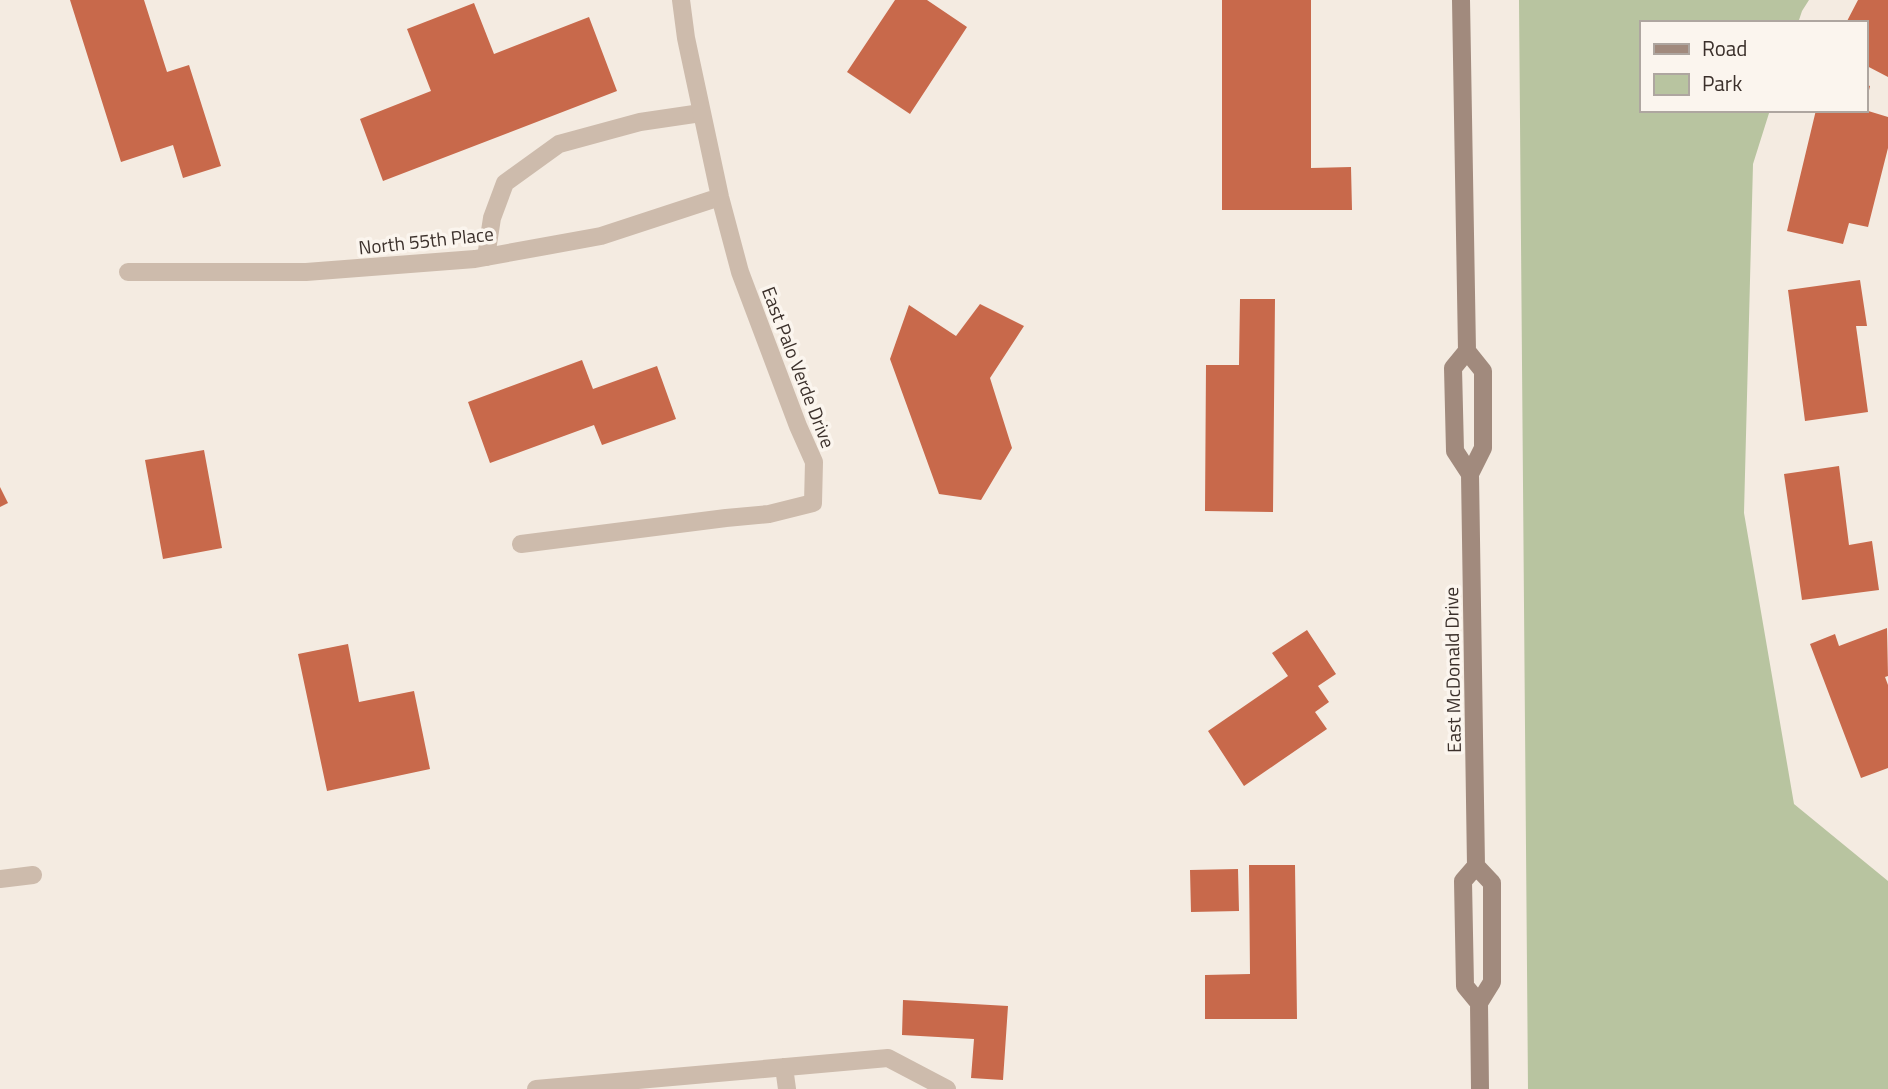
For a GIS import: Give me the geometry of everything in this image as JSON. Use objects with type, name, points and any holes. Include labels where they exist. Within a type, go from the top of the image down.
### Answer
[{"type":"street","name":"East Palo Verde Drive","points":[[521,544],[769,514],[813,503],[814,462],[740,272],[720,197],[686,38],[681,0]]},
{"type":"street","name":"East McDonald Drive","points":[[1461,0],[1467,351],[1483,371],[1483,448],[1470,474],[1476,866],[1463,881],[1465,986],[1479,1003]]},
{"type":"street","points":[[486,257],[492,218],[505,183],[559,144],[640,122],[701,113]]},
{"type":"street","name":"North 55th Place","points":[[128,272],[306,272],[486,257],[601,236],[720,197]]},
{"type":"street","name":"East McDonald Drive","points":[[1467,351],[1453,368],[1455,451],[1470,474]]},
{"type":"street","name":"East McDonald Drive","points":[[1476,866],[1492,883],[1492,982],[1479,1003],[1480,1089]]},
{"type":"street","points":[[0,879],[33,875]]},
{"type":"street","points":[[536,1089],[679,1083],[784,1067],[888,1058],[947,1089]]},
{"type":"street","points":[[784,1067],[787,1089]]},
{"type":"green space","points":[[1519,0],[1809,0],[1799,21],[1640,21],[1640,112],[1769,112],[1753,164],[1744,513],[1794,804],[1888,881],[1888,1089],[1528,1089]]},
{"type":"building","points":[[70,0],[144,0],[167,72],[189,65],[221,166],[183,178],[173,145],[121,162]]},
{"type":"building","points":[[895,0],[927,0],[967,27],[910,114],[847,72]]},
{"type":"building","points":[[1222,0],[1311,0],[1311,168],[1351,167],[1352,210],[1222,210]]},
{"type":"building","points":[[1858,0],[1888,0],[1888,77],[1867,66],[1867,21],[1847,21]]},
{"type":"building","points":[[474,3],[494,54],[589,17],[617,91],[383,181],[360,119],[431,91],[407,29]]},
{"type":"building","points":[[1867,111],[1888,117],[1888,148],[1868,227],[1849,223],[1843,244],[1787,231],[1816,112]]},
{"type":"building","points":[[1860,280],[1867,326],[1856,326],[1868,412],[1805,421],[1788,290]]},
{"type":"building","points":[[1240,299],[1275,299],[1273,512],[1205,511],[1206,365],[1239,365]]},
{"type":"building","points":[[980,304],[1024,326],[990,378],[1012,448],[981,500],[939,494],[890,359],[909,305],[956,336]]},
{"type":"building","points":[[582,360],[593,389],[657,366],[676,419],[602,445],[594,425],[490,463],[468,402]]},
{"type":"building","points":[[204,450],[222,548],[163,559],[145,460]]},
{"type":"building","points":[[1839,466],[1849,545],[1872,541],[1879,590],[1802,600],[1784,474]]},
{"type":"building","points":[[0,487],[8,503],[0,507]]},
{"type":"building","points":[[1887,628],[1888,676],[1885,677],[1888,685],[1888,768],[1861,778],[1810,644],[1835,634],[1839,646]]},
{"type":"building","points":[[1307,630],[1336,674],[1318,686],[1329,702],[1315,712],[1327,729],[1244,786],[1208,731],[1288,676],[1272,653]]},
{"type":"building","points":[[348,644],[359,702],[414,691],[430,769],[327,791],[298,654]]},
{"type":"building","points":[[1249,865],[1295,865],[1297,1019],[1205,1019],[1205,975],[1250,974]]},
{"type":"building","points":[[1238,869],[1239,911],[1191,912],[1190,870]]},
{"type":"building","points":[[903,1000],[1008,1006],[1003,1080],[971,1078],[974,1039],[902,1035]]}]
